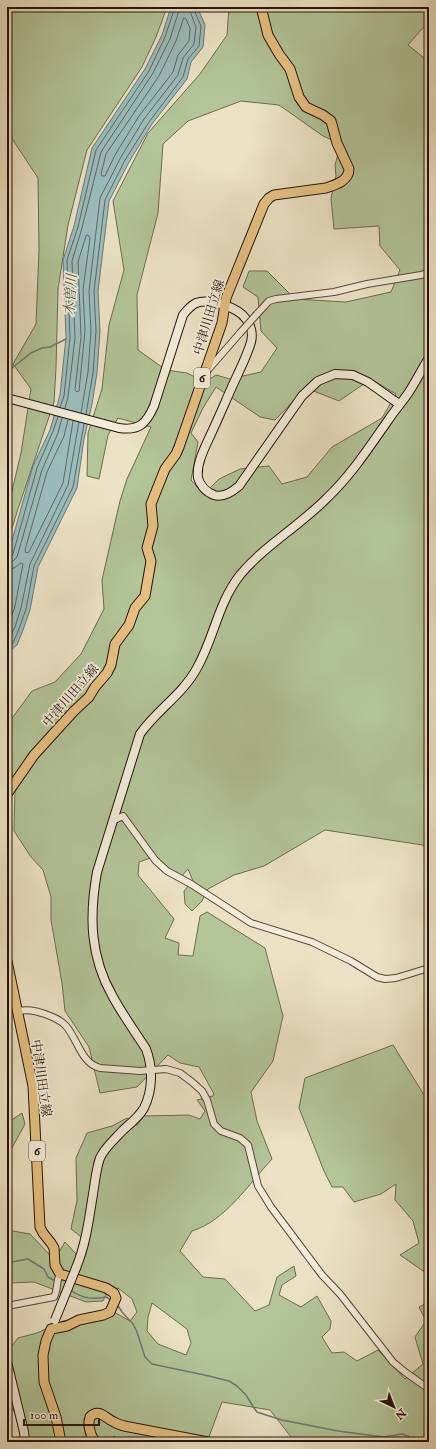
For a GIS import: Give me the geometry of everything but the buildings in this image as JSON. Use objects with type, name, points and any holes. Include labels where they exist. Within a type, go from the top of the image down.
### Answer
[{"type":"main road","name":"中津川田立線","points":[[7,794],[34,755],[74,711],[89,697],[95,687],[107,674],[111,665],[114,644],[129,625],[135,608],[145,596],[150,561],[147,548],[153,526],[151,504],[165,468],[177,451],[222,323],[226,298],[264,204],[269,198],[281,193],[326,188],[340,182],[349,173],[349,169],[337,143],[331,121],[323,115],[306,107],[298,97],[290,69],[278,54],[268,35],[261,7]]},
{"type":"main road","name":"中津川田立線","points":[[7,961],[33,1086],[40,1227],[43,1234],[54,1248],[59,1276]]},
{"type":"main road","points":[[59,1276],[106,1288],[114,1293],[114,1303],[110,1312],[79,1320],[67,1326],[51,1329],[46,1341],[43,1356],[44,1382],[56,1417],[61,1442]]},
{"type":"main road","points":[[95,1442],[91,1436],[88,1424],[90,1417],[96,1413],[100,1413],[114,1423],[124,1426],[208,1442]]},
{"type":"street","points":[[203,376],[269,301],[341,291],[367,284],[413,277],[429,272]]},
{"type":"street","points":[[7,398],[128,429],[142,425],[150,416],[154,406],[183,315],[189,307],[197,302],[214,302],[224,305],[246,318],[252,328],[251,341],[245,357],[199,465],[198,476],[200,484],[206,491],[215,496],[223,496],[232,492],[239,486],[302,396],[318,381],[335,374],[353,375],[368,382],[399,404]]},
{"type":"street","points":[[51,1329],[76,1268],[85,1240],[100,1159],[107,1146],[138,1116],[144,1108],[149,1095],[151,1069],[146,1049],[105,982],[95,949],[92,926],[93,896],[97,872],[140,734],[149,721],[189,680],[197,668],[208,646],[218,616],[232,587],[257,558],[327,499],[344,480],[356,466],[408,393],[429,358]]},
{"type":"street","points":[[112,821],[123,816],[156,860],[167,871],[191,884],[251,923],[312,942],[385,979],[396,978],[429,968]]},
{"type":"street","points":[[18,1011],[33,1010],[59,1020],[66,1026],[79,1049],[94,1067],[140,1071],[166,1069],[180,1073],[202,1091],[207,1100],[214,1124],[221,1131],[240,1138],[248,1145],[258,1186],[262,1194],[306,1254],[394,1362],[429,1389]]},
{"type":"street","points":[[7,1306],[52,1298],[56,1295],[59,1276]]},
{"type":"street","points":[[7,1362],[24,1432],[25,1442]]},
{"type":"green space","points":[[7,7],[167,7],[156,37],[142,67],[87,150],[68,225],[58,289],[54,402],[7,545],[7,512],[21,453],[31,389],[13,364],[36,324],[39,250],[38,178],[7,131]]},
{"type":"green space","points":[[229,7],[429,7],[429,21],[408,45],[429,62],[429,846],[325,830],[264,866],[234,875],[208,889],[202,901],[192,911],[185,904],[184,891],[193,881],[188,869],[181,877],[168,869],[156,856],[139,862],[138,875],[174,919],[165,938],[179,943],[178,955],[193,956],[200,916],[207,912],[265,948],[283,1016],[273,1061],[251,1092],[257,1121],[272,1159],[236,1201],[226,1210],[204,1226],[192,1231],[180,1251],[203,1277],[225,1279],[255,1311],[269,1305],[277,1277],[294,1266],[296,1276],[282,1285],[279,1295],[301,1307],[317,1296],[331,1321],[330,1329],[322,1337],[332,1353],[344,1352],[357,1361],[378,1350],[405,1379],[423,1364],[415,1337],[426,1321],[419,1307],[429,1302],[429,1442],[295,1442],[270,1410],[222,1402],[207,1442],[118,1442],[114,1436],[108,1442],[22,1442],[15,1413],[7,1400],[7,1352],[18,1338],[37,1333],[63,1321],[114,1312],[130,1321],[137,1312],[132,1299],[118,1288],[107,1293],[103,1301],[86,1302],[34,1282],[8,1283],[7,1230],[30,1234],[50,1255],[59,1252],[65,1242],[76,1254],[85,1257],[89,1243],[71,1229],[77,1200],[76,1158],[87,1133],[112,1126],[127,1118],[137,1125],[144,1116],[189,1115],[200,1119],[205,1111],[197,1100],[213,1096],[214,1094],[199,1067],[180,1063],[168,1055],[137,1087],[100,1093],[89,1047],[65,1011],[62,983],[51,920],[51,897],[43,870],[31,857],[14,831],[15,787],[7,783],[7,725],[32,691],[55,682],[81,654],[104,609],[102,580],[120,501],[127,479],[151,427],[118,418],[108,435],[99,479],[87,476],[88,433],[102,389],[109,325],[124,270],[113,201],[148,133],[200,74],[227,35]],"holes":[[[241,101],[279,105],[323,136],[341,144],[335,165],[336,176],[331,198],[334,229],[379,226],[380,246],[400,270],[391,292],[346,302],[295,299],[267,271],[249,271],[243,287],[258,297],[261,331],[277,348],[261,372],[230,379],[216,375],[205,382],[187,373],[166,370],[138,350],[137,295],[158,213],[163,144],[188,121]],[[371,379],[396,394],[382,418],[332,447],[307,477],[282,484],[269,466],[240,469],[219,479],[204,494],[191,480],[198,442],[191,433],[203,408],[216,387],[260,417],[275,420],[306,388],[339,401]],[[152,1303],[187,1329],[191,1343],[186,1355],[158,1344],[147,1331],[148,1317]]]},
{"type":"green space","points":[[393,1045],[429,1103],[429,1275],[400,1255],[419,1243],[413,1221],[395,1200],[396,1184],[381,1194],[354,1202],[343,1187],[332,1187],[324,1171],[299,1108],[305,1078]]},
{"type":"green space","points":[[22,1113],[25,1124],[7,1157],[7,1123]]},
{"type":"water","name":"木曽川","points":[[171,7],[203,7],[199,11],[205,25],[203,47],[191,62],[187,79],[152,124],[129,162],[109,201],[98,291],[100,331],[97,373],[84,439],[77,488],[38,567],[30,610],[17,645],[7,653],[7,558],[33,466],[50,430],[60,395],[66,337],[63,260],[74,226],[92,148],[145,69],[162,35]]},
{"type":"waterway","points":[[7,372],[31,353],[42,348],[50,347],[66,339]]},
{"type":"waterway","points":[[7,1263],[28,1259],[44,1269],[48,1277],[55,1281]]},
{"type":"waterway","points":[[70,1290],[87,1298],[106,1297],[111,1300]]},
{"type":"waterway","points":[[117,1304],[133,1324],[145,1357],[152,1364],[229,1381],[237,1386],[246,1395],[257,1412],[282,1420],[338,1431],[383,1437],[402,1434],[408,1436],[414,1442]]}]
